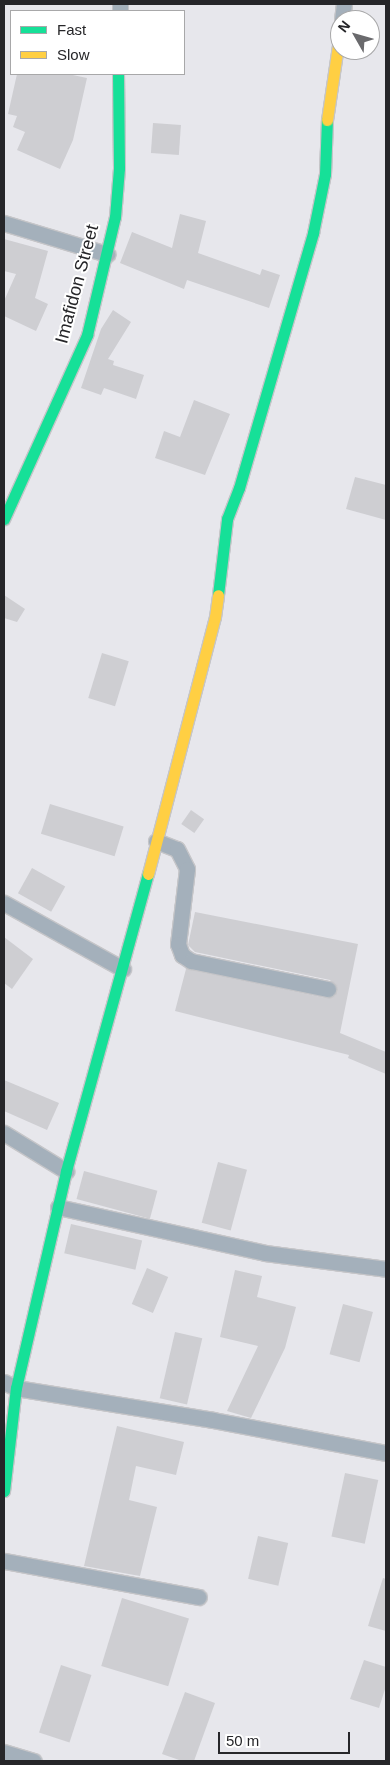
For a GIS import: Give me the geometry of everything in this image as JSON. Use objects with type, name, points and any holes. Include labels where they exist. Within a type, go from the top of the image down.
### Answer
[{"type":"street","points":[[4,1491],[10,1385],[66,1171],[123,969],[215,617],[226,519],[239,488],[313,233],[325,174],[327,118],[336,60]]},
{"type":"street","name":"Imafidon Street","points":[[4,519],[87,335],[115,217],[119,168],[118,75]]},
{"type":"street","points":[[4,223],[107,254]]},
{"type":"street","points":[[156,841],[177,849],[187,869],[178,944],[182,955],[191,960],[328,989]]},
{"type":"street","points":[[4,903],[123,969]]},
{"type":"street","points":[[4,1133],[66,1171]]},
{"type":"street","points":[[58,1207],[266,1253],[386,1269]]},
{"type":"street","points":[[10,1385],[212,1420],[386,1453]]},
{"type":"street","points":[[4,1561],[199,1597]]},
{"type":"street","points":[[4,1752],[34,1761]]},
{"type":"building","points":[[17,75],[73,75],[87,78],[73,140],[60,169],[17,150],[25,132],[13,127],[17,116],[8,114]]},
{"type":"building","points":[[153,123],[181,125],[179,155],[151,153]]},
{"type":"building","points":[[180,214],[206,221],[198,253],[260,275],[262,269],[280,275],[269,308],[187,280],[184,289],[120,263],[132,232],[172,248]]},
{"type":"building","points":[[4,239],[48,251],[35,298],[48,304],[36,331],[4,316],[4,301],[16,274],[4,271]]},
{"type":"building","points":[[113,310],[131,322],[108,359],[114,361],[113,365],[144,375],[136,399],[104,388],[101,395],[81,388],[101,329]]},
{"type":"building","points":[[194,400],[230,414],[205,475],[155,458],[164,431],[180,437]]},
{"type":"building","points":[[355,477],[386,485],[386,520],[346,509]]},
{"type":"building","points":[[4,595],[25,609],[17,622],[4,618]]},
{"type":"building","points":[[102,653],[129,661],[115,706],[88,698]]},
{"type":"building","points":[[50,804],[124,827],[115,856],[41,834]]},
{"type":"building","points":[[191,810],[204,819],[194,833],[181,824]]},
{"type":"building","points":[[32,868],[65,886],[51,912],[18,893]]},
{"type":"building","points":[[195,912],[358,944],[340,1033],[386,1052],[386,1074],[348,1058],[349,1055],[175,1011],[186,969],[326,998],[335,996],[337,990],[330,980],[195,952],[188,945]]},
{"type":"building","points":[[4,937],[33,959],[12,989],[4,983]]},
{"type":"building","points":[[4,1080],[59,1103],[47,1130],[4,1111]]},
{"type":"building","points":[[218,1162],[247,1170],[231,1231],[202,1223]]},
{"type":"building","points":[[84,1171],[157,1191],[150,1219],[76,1199]]},
{"type":"building","points":[[71,1224],[142,1240],[135,1270],[64,1253]]},
{"type":"building","points":[[147,1268],[168,1277],[153,1313],[132,1304]]},
{"type":"building","points":[[235,1270],[262,1276],[257,1297],[296,1307],[285,1348],[251,1418],[227,1411],[258,1346],[220,1337]]},
{"type":"building","points":[[343,1304],[373,1312],[359,1362],[330,1354]]},
{"type":"building","points":[[175,1332],[202,1338],[187,1405],[160,1398]]},
{"type":"building","points":[[117,1426],[184,1442],[176,1475],[136,1466],[129,1500],[157,1507],[140,1576],[84,1566]]},
{"type":"building","points":[[345,1473],[378,1480],[365,1544],[331,1537]]},
{"type":"building","points":[[258,1536],[288,1543],[278,1586],[248,1579]]},
{"type":"building","points":[[383,1578],[386,1579],[386,1631],[368,1626]]},
{"type":"building","points":[[122,1598],[189,1618],[168,1686],[101,1666]]},
{"type":"building","points":[[364,1660],[386,1667],[386,1686],[379,1708],[350,1699]]},
{"type":"building","points":[[61,1665],[91,1675],[69,1742],[39,1733]]},
{"type":"building","points":[[185,1692],[215,1703],[194,1761],[182,1761],[162,1754]]},
{"type":"traffic: fast","points":[[4,519],[87,335],[115,217],[119,168],[118,75]]},
{"type":"traffic: fast","points":[[218,595],[227,519],[239,488],[313,233],[325,174],[327,120]]},
{"type":"traffic: fast","points":[[4,1491],[16,1388],[66,1171],[148,874]]},
{"type":"traffic: slow","points":[[327,120],[336,60]]},
{"type":"traffic: slow","points":[[148,874],[215,617],[218,595]]}]
